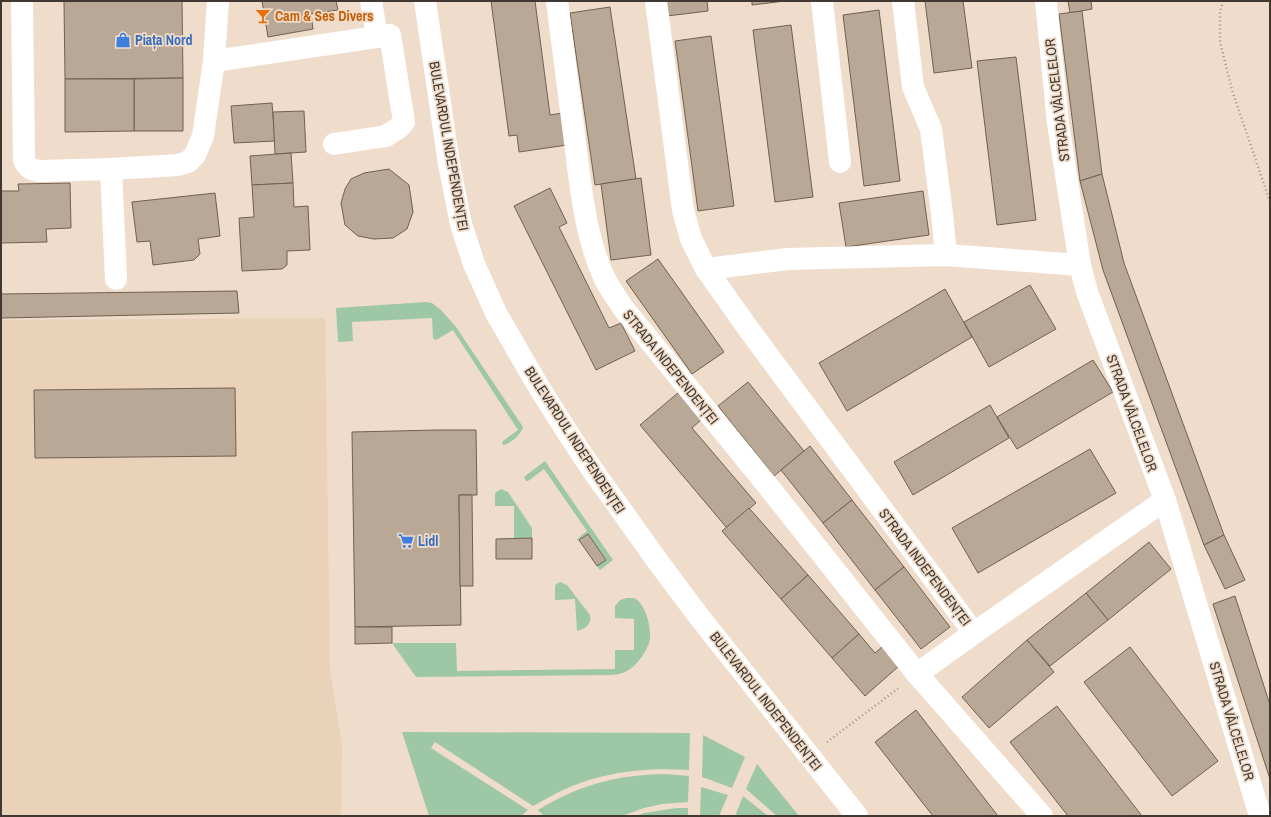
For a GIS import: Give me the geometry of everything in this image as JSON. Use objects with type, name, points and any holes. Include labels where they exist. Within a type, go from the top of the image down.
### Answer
[{"type":"street","points":[[22,1],[24,160],[30,169],[40,170],[111,169],[178,165],[188,162],[195,156],[203,136],[214,62],[218,1]]},
{"type":"street","points":[[371,1],[377,37]]},
{"type":"street","name":"BULEVARDUL INDEPENDENȚEI","points":[[425,1],[449,164],[461,224],[474,264],[496,313],[536,384],[589,465],[656,559],[697,614],[857,816]]},
{"type":"street","name":"STRADA INDEPENDENȚEI","points":[[557,1],[583,202],[591,238],[604,277],[623,308],[764,481],[917,674],[1042,816]]},
{"type":"street","name":"STRADA INDEPENDENȚEI","points":[[656,1],[683,210],[691,239],[706,269],[750,331],[974,632]]},
{"type":"street","points":[[822,1],[840,162]]},
{"type":"street","points":[[902,1],[913,87],[931,129],[946,255]]},
{"type":"street","name":"STRADA VÂLCELELOR","points":[[1046,1],[1058,123],[1080,265],[1087,292],[1165,500],[1260,816]]},
{"type":"street","points":[[214,62],[390,35],[404,122],[394,132],[386,136],[334,144]]},
{"type":"street","points":[[111,169],[116,279]]},
{"type":"street","points":[[706,269],[788,259],[946,255],[1080,265]]},
{"type":"street","name":"STRADA INDEPENDENȚEI","points":[[917,674],[974,632],[1165,500]]},
{"type":"path","points":[[1223,1],[1220,12],[1220,42],[1232,90],[1270,202]]},
{"type":"path","points":[[810,756],[917,674]]},
{"type":"shaded area","points":[[325,318],[330,669],[342,746],[341,816],[1,816],[1,320]]},
{"type":"green space","points":[[426,302],[432,303],[441,310],[456,327],[523,427],[518,436],[509,443],[503,445],[502,443],[518,430],[453,330],[436,340],[433,338],[432,318],[352,322],[353,341],[338,342],[336,308]]},
{"type":"green space","points":[[545,461],[613,560],[600,570],[597,566],[606,559],[588,534],[578,541],[577,539],[587,531],[544,469],[526,481],[524,477]]},
{"type":"green space","points":[[501,489],[508,492],[532,528],[532,538],[514,538],[514,506],[495,506],[495,493]]},
{"type":"green space","points":[[560,582],[567,585],[590,615],[589,623],[583,629],[577,631],[575,599],[555,600],[555,585]]},
{"type":"green space","points":[[634,598],[642,606],[648,618],[650,638],[640,660],[629,670],[618,674],[416,677],[392,643],[456,643],[457,671],[615,669],[615,650],[634,650],[634,619],[615,618],[615,606],[620,600]]},
{"type":"green space","points":[[402,732],[690,733],[689,770],[655,769],[622,772],[589,780],[573,786],[533,806],[435,742],[431,748],[528,810],[521,816],[429,816]]},
{"type":"green space","points":[[703,735],[745,757],[732,788],[702,777]]},
{"type":"green space","points":[[757,764],[799,816],[777,816],[746,789]]},
{"type":"green space","points":[[666,774],[689,776],[688,802],[662,804],[644,808],[622,816],[544,816],[538,810],[584,787],[631,776]]},
{"type":"green space","points":[[701,787],[728,795],[719,816],[700,816]]},
{"type":"green space","points":[[743,796],[768,816],[735,816]]},
{"type":"green space","points":[[677,808],[688,808],[688,816],[636,816],[644,813]]},
{"type":"building","name":"Piața Nord","points":[[64,1],[182,1],[183,78],[65,79]]},
{"type":"building","points":[[262,1],[336,1],[338,10],[311,14],[313,29],[268,37]]},
{"type":"building","points":[[491,1],[535,1],[550,115],[563,113],[567,145],[519,152],[517,135],[509,136]]},
{"type":"building","points":[[666,1],[707,1],[708,11],[667,16]]},
{"type":"building","points":[[752,1],[785,1],[752,5]]},
{"type":"building","points":[[925,1],[963,1],[972,68],[934,73]]},
{"type":"building","points":[[1068,1],[1091,1],[1092,9],[1070,13]]},
{"type":"building","points":[[610,7],[636,179],[595,185],[570,13]]},
{"type":"building","points":[[879,10],[900,181],[864,186],[843,15]]},
{"type":"building","points":[[1082,11],[1102,174],[1080,181],[1059,14]]},
{"type":"building","points":[[791,25],[813,197],[775,202],[753,30]]},
{"type":"building","points":[[711,36],[734,206],[698,211],[675,41]]},
{"type":"building","points":[[1016,57],[1036,220],[997,225],[977,61]]},
{"type":"building","points":[[183,78],[183,131],[134,131],[134,79]]},
{"type":"building","points":[[65,79],[134,79],[134,131],[65,132]]},
{"type":"building","points":[[272,103],[275,141],[234,143],[231,106]]},
{"type":"building","points":[[304,111],[306,152],[275,154],[273,112]]},
{"type":"building","points":[[291,153],[293,183],[252,185],[250,156]]},
{"type":"building","points":[[389,169],[409,185],[413,212],[407,229],[393,238],[374,239],[358,236],[345,225],[341,203],[345,189],[351,179],[364,173]]},
{"type":"building","points":[[1102,174],[1124,263],[1224,535],[1204,545],[1103,270],[1080,181]]},
{"type":"building","points":[[641,178],[651,255],[611,260],[601,184]]},
{"type":"building","points":[[70,183],[71,228],[46,229],[47,242],[1,243],[1,191],[19,191],[18,184]]},
{"type":"building","points":[[293,183],[294,207],[308,206],[310,250],[287,251],[287,265],[282,269],[242,271],[239,218],[254,217],[252,185]]},
{"type":"building","points":[[550,188],[567,223],[559,227],[609,328],[621,323],[635,351],[596,370],[514,206]]},
{"type":"building","points":[[923,191],[929,235],[846,247],[839,203]]},
{"type":"building","points":[[215,193],[220,236],[198,239],[200,254],[194,260],[153,265],[150,241],[137,242],[132,202]]},
{"type":"building","points":[[658,259],[724,352],[692,374],[626,281]]},
{"type":"building","points":[[1030,285],[1056,329],[989,367],[964,322]]},
{"type":"building","points":[[945,289],[972,337],[847,411],[819,363]]},
{"type":"building","points":[[237,291],[239,313],[1,318],[1,294]]},
{"type":"building","points":[[1093,360],[1113,392],[1017,449],[997,417]]},
{"type":"building","points":[[748,382],[804,451],[774,476],[718,406]]},
{"type":"building","points":[[235,388],[236,456],[35,458],[34,390]]},
{"type":"building","points":[[679,392],[702,419],[692,428],[756,503],[727,528],[640,425]]},
{"type":"building","points":[[990,405],[1009,438],[913,495],[894,462]]},
{"type":"building","name":"Lidl","points":[[476,430],[477,495],[459,495],[461,625],[355,627],[352,432]]},
{"type":"building","points":[[810,446],[852,500],[823,523],[781,470]]},
{"type":"building","points":[[1090,449],[1116,493],[978,573],[952,528]]},
{"type":"building","points":[[459,495],[472,495],[473,586],[460,586]]},
{"type":"building","points":[[852,500],[904,567],[875,590],[823,523]]},
{"type":"building","points":[[749,508],[808,575],[781,599],[722,531]]},
{"type":"building","points":[[588,534],[606,560],[597,566],[579,540]]},
{"type":"building","points":[[1224,535],[1245,580],[1225,589],[1204,545]]},
{"type":"building","points":[[532,538],[532,559],[496,559],[496,539]]},
{"type":"building","points":[[1149,542],[1171,569],[1108,620],[1086,593]]},
{"type":"building","points":[[904,567],[950,627],[921,649],[875,590]]},
{"type":"building","points":[[808,575],[859,634],[832,658],[781,599]]},
{"type":"building","points":[[1086,593],[1108,620],[1050,666],[1027,640]]},
{"type":"building","points":[[1235,596],[1270,705],[1270,779],[1213,604]]},
{"type":"building","points":[[355,627],[392,627],[392,643],[355,644]]},
{"type":"building","points":[[859,634],[875,653],[882,647],[899,666],[865,696],[832,658]]},
{"type":"building","points":[[1027,640],[1054,672],[989,728],[962,697]]},
{"type":"building","points":[[1130,647],[1218,761],[1172,796],[1084,682]]},
{"type":"building","points":[[1057,706],[1142,816],[1068,816],[1010,742]]},
{"type":"building","points":[[916,710],[998,816],[933,816],[875,742]]},
{"type":"place","name":"Cam & Ses Divers","points":[[263,16]]},
{"type":"place","name":"Piața Nord","points":[[123,40]]},
{"type":"place","name":"Lidl","points":[[406,541]]}]
